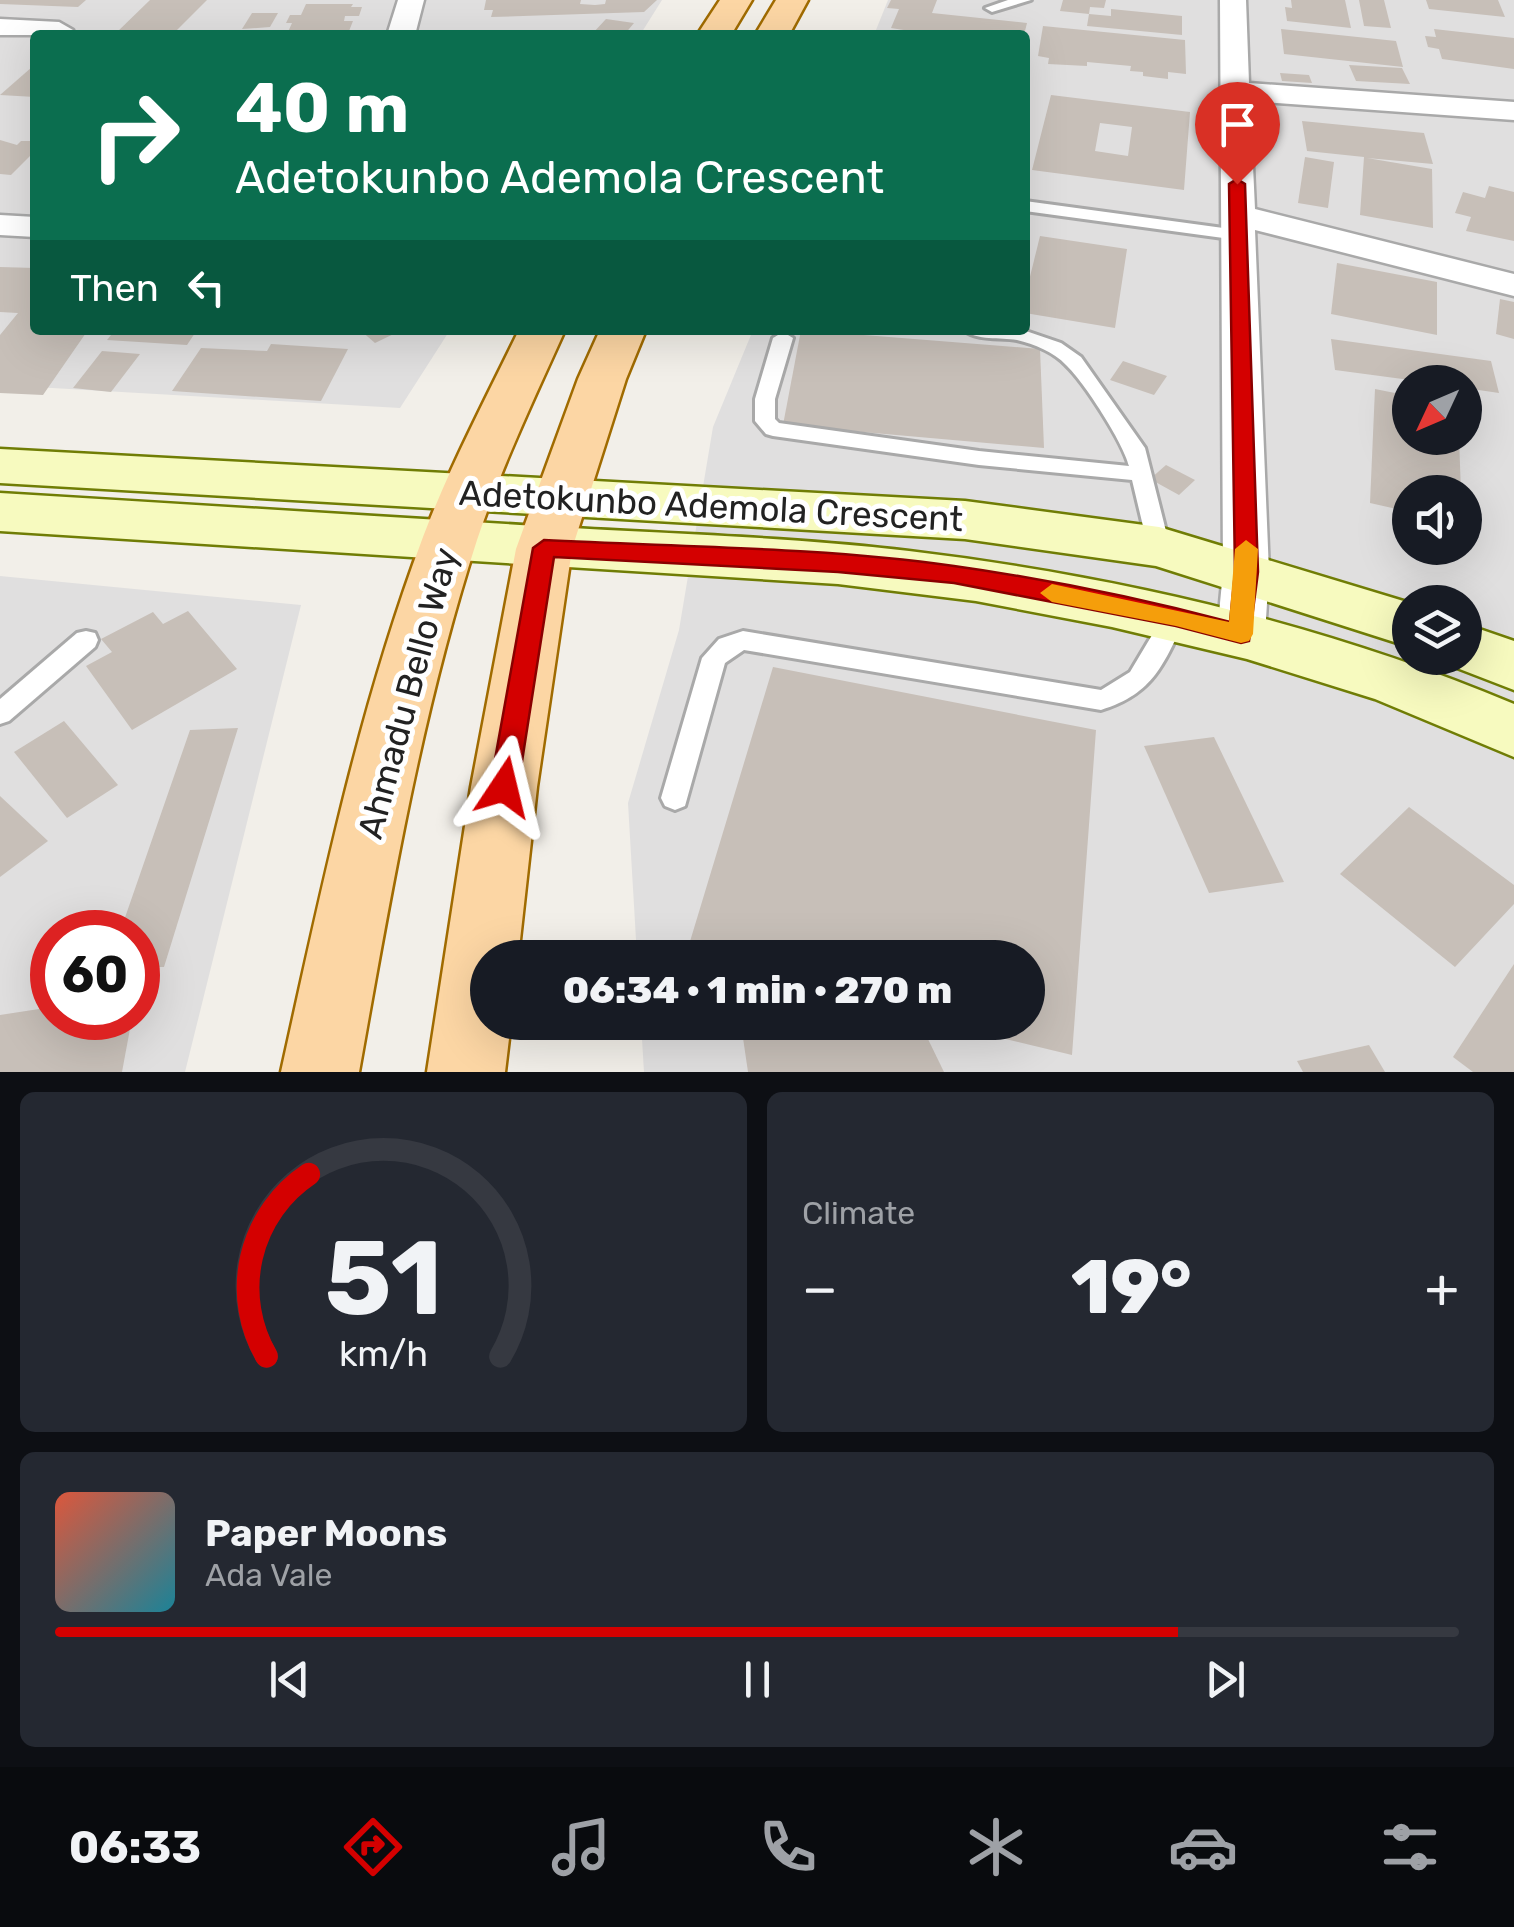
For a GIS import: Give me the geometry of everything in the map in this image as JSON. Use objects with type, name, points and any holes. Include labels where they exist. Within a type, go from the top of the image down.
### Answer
[{"type":"main road","points":[[717,30],[736,0]]},
{"type":"main road","points":[[775,30],[792,0]]},
{"type":"main road","name":"Ahmadu Bello Way","points":[[320,1072],[380,771],[458,517],[540,335]]},
{"type":"main road","points":[[466,1072],[504,787],[552,524],[602,379],[622,335]]},
{"type":"main road","name":"Adetokunbo Ademola Crescent","points":[[0,466],[552,524],[838,564],[954,574],[1176,616],[1241,634],[1384,678],[1514,730]]},
{"type":"main road","name":"Adetokunbo Ademola Crescent","points":[[0,512],[458,517]]},
{"type":"main road","name":"Adetokunbo Ademola Crescent","points":[[552,524],[965,520],[1159,547],[1392,619]]},
{"type":"main road","points":[[1482,654],[1514,666]]},
{"type":"street","points":[[402,30],[411,0]]},
{"type":"street","points":[[1233,0],[1246,572],[1241,634]]},
{"type":"street","points":[[0,27],[58,30]]},
{"type":"street","points":[[1234,91],[1514,111]]},
{"type":"street","points":[[0,225],[30,227]]},
{"type":"street","points":[[1238,225],[1514,285]]},
{"type":"lane","points":[[992,8],[1024,0]]},
{"type":"lane","points":[[1030,206],[1238,225]]},
{"type":"lane","points":[[1012,335],[1054,348],[1074,361],[1135,448],[1159,547]]},
{"type":"lane","points":[[783,338],[765,399],[765,421],[773,430],[979,458],[1141,474]]},
{"type":"lane","points":[[675,798],[714,658],[728,646],[744,640],[1101,700],[1121,696],[1139,683],[1176,616]]},
{"type":"lane","points":[[0,714],[86,640]]},
{"type":"shaded area","points":[[0,0],[662,0],[643,30],[30,30],[30,335],[447,335],[400,408],[0,385]]},
{"type":"shaded area","points":[[888,0],[1514,0],[1514,1072],[644,1072],[642,1040],[1045,1040],[1045,940],[636,940],[628,803],[679,630],[713,427],[751,335],[1030,335],[1030,30],[876,30]]},
{"type":"shaded area","points":[[0,576],[301,605],[185,1072],[0,1072]]},
{"type":"building","points":[[0,0],[86,0],[78,7],[0,4]]},
{"type":"building","points":[[150,0],[207,0],[177,30],[119,30]]},
{"type":"building","points":[[486,0],[581,0],[580,4],[595,5],[605,4],[606,0],[657,0],[644,12],[491,17],[493,10],[484,10]]},
{"type":"building","points":[[891,0],[937,0],[932,13],[1027,23],[1025,30],[904,30],[891,28],[899,9],[887,8]]},
{"type":"building","points":[[1063,0],[1106,0],[1104,8],[1090,7],[1089,14],[1060,11]]},
{"type":"building","points":[[1291,0],[1345,0],[1351,28],[1287,21],[1285,7],[1292,8]]},
{"type":"building","points":[[1359,0],[1384,0],[1391,28],[1364,26]]},
{"type":"building","points":[[1426,0],[1498,0],[1505,17],[1429,9]]},
{"type":"building","points":[[306,4],[362,7],[359,16],[345,16],[344,21],[353,21],[349,30],[289,30],[292,23],[286,23],[290,15],[301,15]]},
{"type":"building","points":[[1111,9],[1182,16],[1182,35],[1087,26],[1089,14],[1111,16]]},
{"type":"building","points":[[252,13],[278,13],[270,27],[242,29]]},
{"type":"building","points":[[606,19],[634,23],[628,30],[596,30]]},
{"type":"building","points":[[1043,26],[1185,40],[1186,74],[1168,72],[1168,79],[1143,76],[1143,72],[1130,71],[1131,66],[1048,64],[1049,58],[1038,56]]},
{"type":"building","points":[[1281,29],[1396,41],[1403,67],[1284,54]]},
{"type":"building","points":[[1434,29],[1514,38],[1514,69],[1442,59],[1439,49],[1428,47],[1425,36],[1436,37]]},
{"type":"building","points":[[1349,65],[1402,68],[1410,84],[1356,81]]},
{"type":"building","points":[[30,69],[30,97],[0,95]]},
{"type":"building","points":[[1280,73],[1309,75],[1312,83],[1282,81]]},
{"type":"building","points":[[1051,95],[1190,112],[1184,190],[1032,170]],"holes":[[[1100,123],[1132,127],[1128,156],[1095,151]]]},
{"type":"building","points":[[1302,121],[1424,133],[1433,164],[1367,158],[1432,169],[1433,228],[1360,215],[1364,157],[1307,151]]},
{"type":"building","points":[[0,140],[17,145],[30,141],[30,156],[11,175],[0,174]]},
{"type":"building","points":[[1305,157],[1334,162],[1328,208],[1298,203]]},
{"type":"building","points":[[1489,186],[1514,192],[1514,241],[1466,231],[1471,217],[1455,213],[1463,192],[1485,198]]},
{"type":"building","points":[[1040,236],[1127,249],[1115,328],[1030,314],[1030,277]]},
{"type":"building","points":[[1337,263],[1437,282],[1437,335],[1331,314]]},
{"type":"building","points":[[0,267],[30,268],[30,335],[85,335],[43,395],[0,393],[0,335],[18,313],[0,312]]},
{"type":"building","points":[[1500,299],[1514,302],[1514,339],[1496,334]]},
{"type":"building","points":[[111,335],[194,335],[187,345],[107,340]]},
{"type":"building","points":[[366,335],[392,335],[375,343]]},
{"type":"building","points":[[800,335],[864,335],[1040,349],[1044,448],[783,425]]},
{"type":"building","points":[[1331,339],[1491,361],[1499,393],[1482,390],[1482,365],[1392,365],[1392,378],[1335,370]]},
{"type":"building","points":[[271,344],[348,349],[321,401],[172,391],[201,348],[267,351]]},
{"type":"building","points":[[102,351],[140,354],[111,392],[73,388]]},
{"type":"building","points":[[1123,361],[1167,376],[1154,395],[1110,380]]},
{"type":"building","points":[[1375,389],[1392,392],[1392,455],[1460,455],[1460,475],[1392,475],[1392,508],[1370,503]]},
{"type":"building","points":[[1166,465],[1195,480],[1179,495],[1150,479]]},
{"type":"building","points":[[188,611],[237,669],[132,730],[86,666],[112,652],[101,639],[153,612],[163,624]]},
{"type":"building","points":[[773,667],[1096,730],[1072,1055],[1010,1040],[1045,1040],[1045,940],[690,940]]},
{"type":"building","points":[[64,721],[118,785],[67,818],[14,752]]},
{"type":"building","points":[[238,728],[164,967],[160,967],[160,910],[128,910],[190,730]]},
{"type":"building","points":[[1214,737],[1284,882],[1209,893],[1144,746]]},
{"type":"building","points":[[0,796],[48,841],[0,877]]},
{"type":"building","points":[[1409,807],[1514,885],[1514,904],[1455,967],[1340,874]]},
{"type":"building","points":[[1514,964],[1514,1072],[1473,1072],[1453,1057]]},
{"type":"building","points":[[30,1010],[30,1040],[128,1040],[122,1072],[0,1072],[0,1015]]},
{"type":"building","points":[[743,1040],[928,1040],[944,1072],[748,1072]]},
{"type":"building","points":[[1369,1045],[1385,1072],[1303,1072],[1297,1061]]},
{"type":"slow traffic","points":[[1052,593],[1176,616],[1241,634],[1246,549]]},
{"type":"route","points":[[504,787],[544,548],[954,574],[1176,616],[1241,634],[1246,572],[1237,184]]}]
